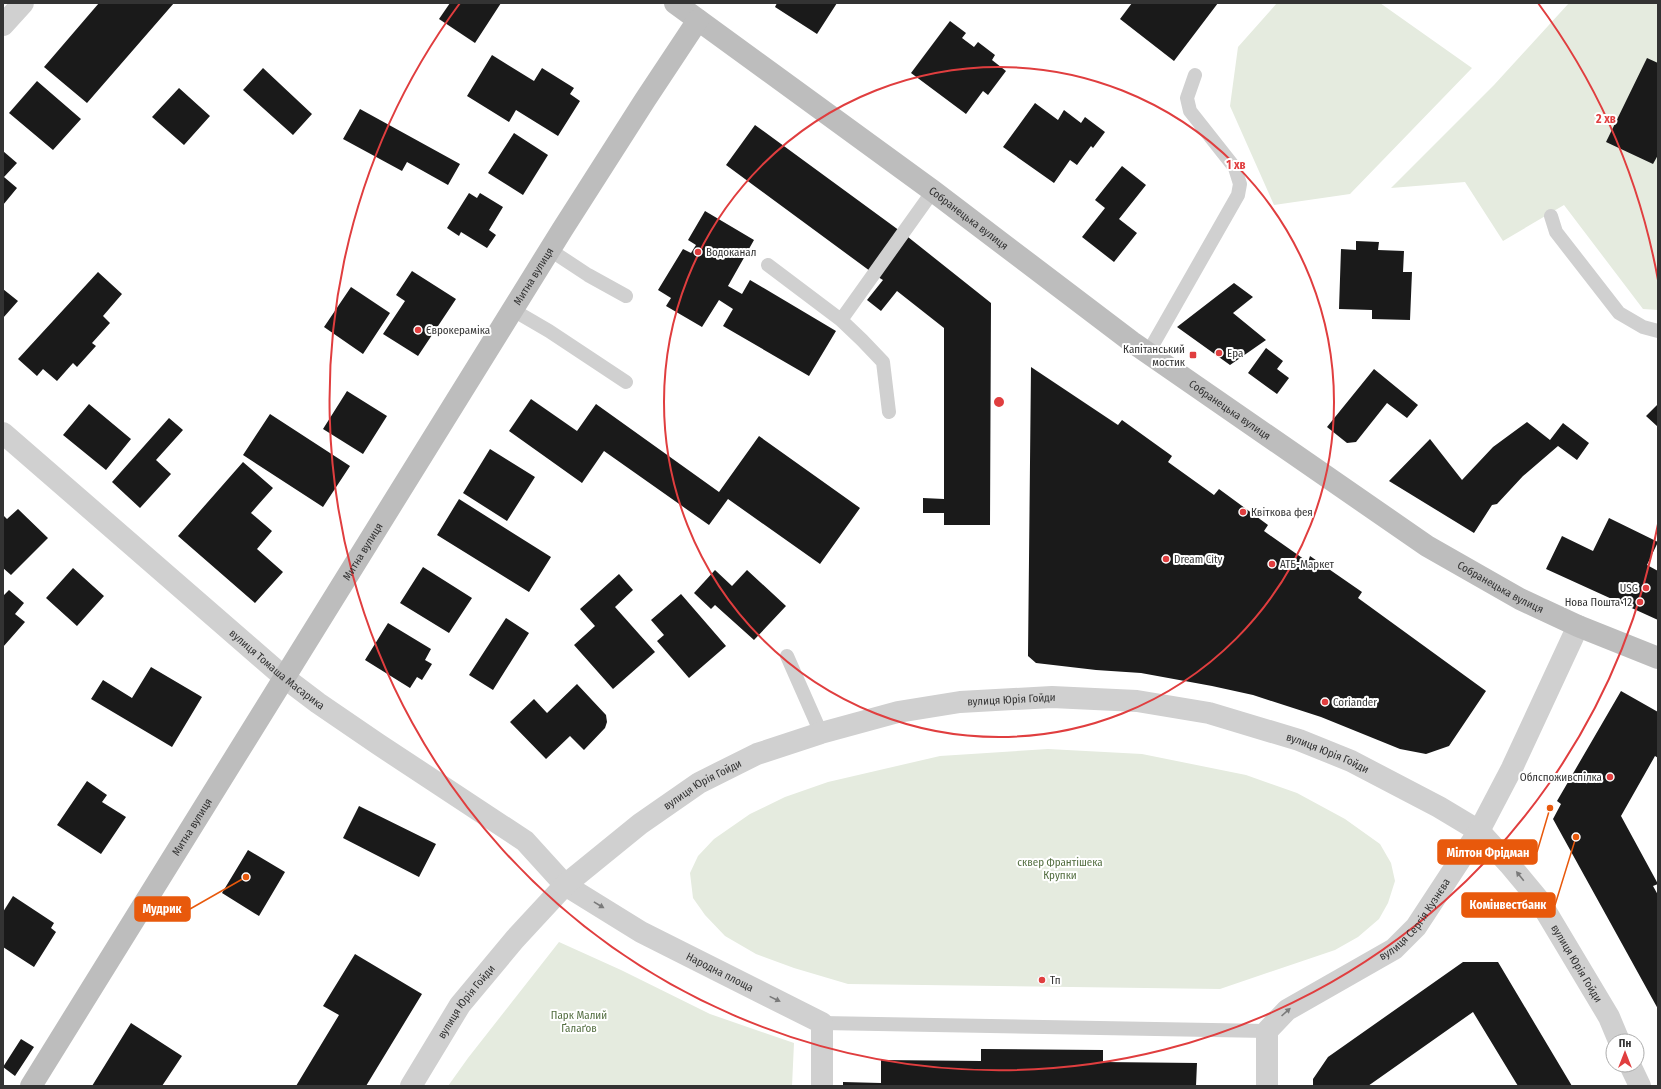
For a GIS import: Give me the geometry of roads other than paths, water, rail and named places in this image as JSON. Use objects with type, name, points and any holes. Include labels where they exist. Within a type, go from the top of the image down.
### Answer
[{"type":"main road","name":"Собранецька вулиця","points":[[675,3],[933,192],[1056,286],[1148,353],[1427,546],[1520,599],[1578,626],[1658,658]]},
{"type":"main road","name":"Митна вулиця","points":[[31,1086],[286,678],[550,250],[645,100],[698,20]]},
{"type":"street","points":[[3,25],[23,3]]},
{"type":"street","name":"вулиця Томаша Масарика","points":[[3,433],[286,678],[318,703],[378,744],[525,841],[565,885]]},
{"type":"street","name":"вулиця Сергія Кузнєва","points":[[1267,1031],[1287,1010],[1394,949],[1416,927],[1480,832],[1512,768],[1578,626]]},
{"type":"street","name":"вулиця Юрія Гойди","points":[[411,1086],[460,1005],[515,939],[565,885],[640,824],[699,783],[757,754],[821,733],[898,712],[960,702],[1052,697],[1137,701],[1209,713],[1299,740],[1351,761],[1439,807],[1480,832],[1539,900],[1609,1017],[1616,1033]]},
{"type":"street","name":"Народна площа","points":[[565,885],[641,932],[822,1023]]},
{"type":"street","points":[[822,1023],[822,1086]]},
{"type":"street","points":[[1267,1031],[1267,1086]]},
{"type":"street","points":[[1634,1073],[1640,1086]]},
{"type":"lane","points":[[1148,353],[1238,195],[1240,184],[1235,168],[1190,111],[1187,98],[1195,75]]},
{"type":"lane","points":[[841,320],[933,192]]},
{"type":"lane","points":[[1550,216],[1556,232],[1619,313],[1643,326],[1658,331]]},
{"type":"lane","points":[[550,250],[588,275],[626,296]]},
{"type":"lane","points":[[768,265],[841,320],[883,362],[889,412]]},
{"type":"lane","points":[[513,310],[549,331],[626,382]]},
{"type":"lane","points":[[787,656],[821,733]]},
{"type":"lane","points":[[822,1023],[1267,1031]]},
{"type":"place","name":"Водоканал","points":[[698,252]]},
{"type":"place","name":"Єврокераміка","points":[[418,330]]},
{"type":"place","name":"Ера","points":[[1219,353]]},
{"type":"place","name":"Капітанський мостик","points":[[1193,355]]},
{"type":"place","name":"Квіткова фея","points":[[1243,512]]},
{"type":"place","name":"Dream City","points":[[1166,559]]},
{"type":"place","name":"АТБ-Маркет","points":[[1272,564]]},
{"type":"place","name":"USG","points":[[1646,588]]},
{"type":"place","name":"Нова Пошта 12","points":[[1640,602]]},
{"type":"place","name":"Coriander","points":[[1325,702]]},
{"type":"place","name":"Облспоживспілка","points":[[1610,777]]},
{"type":"place","name":"Мілтон Фрідман","points":[[1550,808]]},
{"type":"place","name":"Комінвестбанк","points":[[1576,837]]},
{"type":"place","name":"Мудрик","points":[[246,877]]},
{"type":"place","name":"Тп","points":[[1042,980]]},
{"type":"park label","name":"сквер Франтішека Крупки","points":[[1060,868]]},
{"type":"park label","name":"Парк Малий Ґалаґов","points":[[579,1021]]}]
